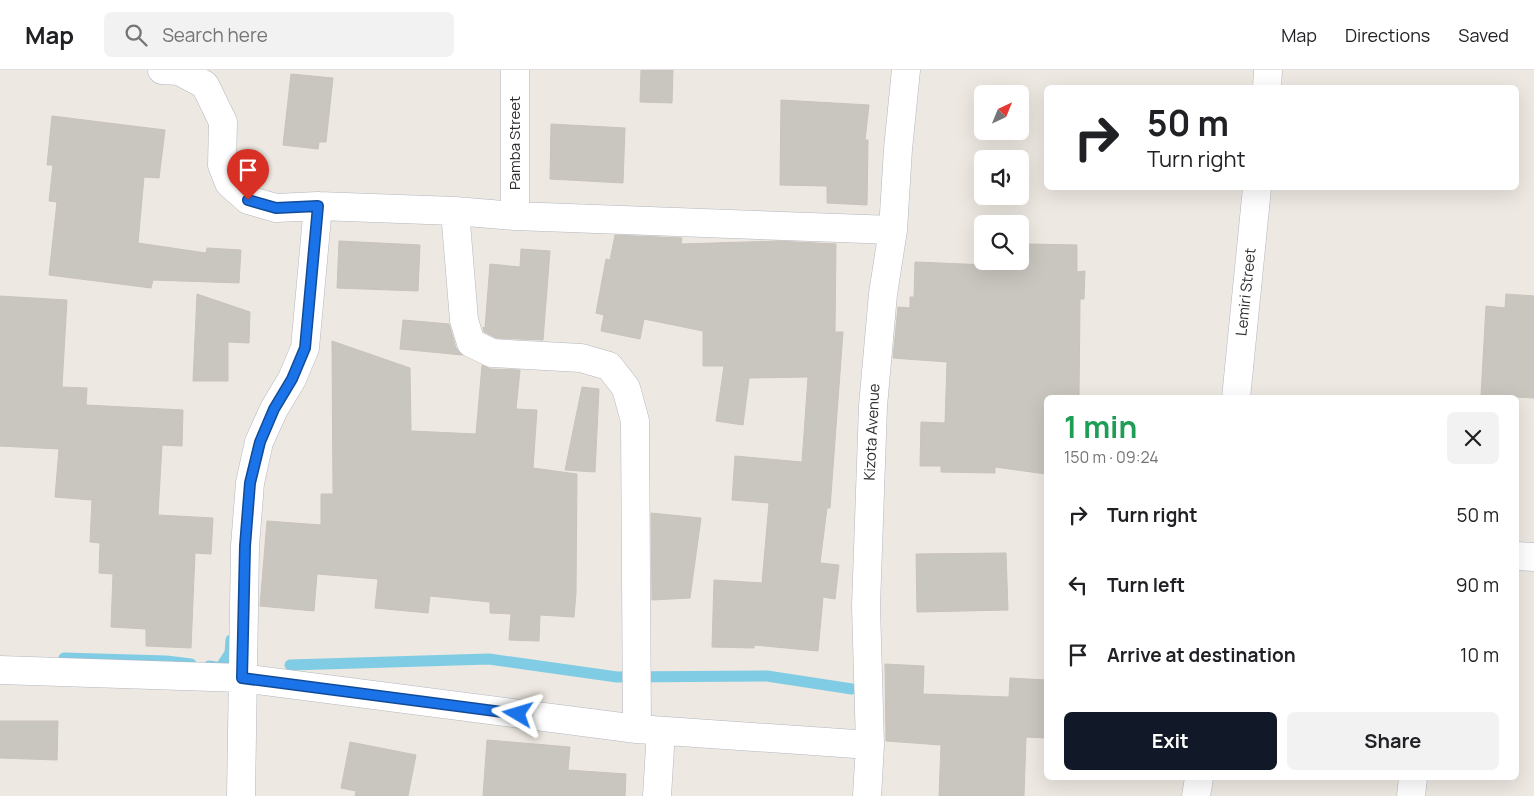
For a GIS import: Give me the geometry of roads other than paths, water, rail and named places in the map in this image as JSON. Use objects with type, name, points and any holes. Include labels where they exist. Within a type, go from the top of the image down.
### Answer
[{"type":"street","points":[[162,70],[179,71],[205,85],[223,122],[222,165],[229,183],[248,200],[276,208],[318,206],[455,211],[515,216],[893,230]]},
{"type":"street","name":"Pamba Street","points":[[515,216],[516,70]]},
{"type":"street","name":"Kizota Avenue","points":[[867,796],[870,745],[866,606],[873,416],[883,294],[893,230],[898,149],[906,70]]},
{"type":"street","points":[[1266,85],[1268,70]]},
{"type":"street","name":"Lemiri Street","points":[[1236,395],[1257,190]]},
{"type":"street","points":[[240,796],[245,546],[250,483],[260,442],[274,409],[292,379],[305,348],[318,206]]},
{"type":"street","points":[[455,211],[464,320],[471,343],[492,353],[581,358],[609,366],[626,388],[635,421],[649,730],[657,796]]},
{"type":"street","points":[[1519,556],[1534,558]]},
{"type":"street","points":[[0,670],[242,678],[649,730],[870,745]]},
{"type":"street","points":[[1196,796],[1199,780]]},
{"type":"street","points":[[1411,796],[1413,780]]},
{"type":"waterway","points":[[209,666],[220,668],[230,653],[231,640]]},
{"type":"waterway","points":[[64,658],[166,661],[191,664]]},
{"type":"waterway","points":[[290,665],[489,659],[617,677],[767,676],[852,689]]}]
